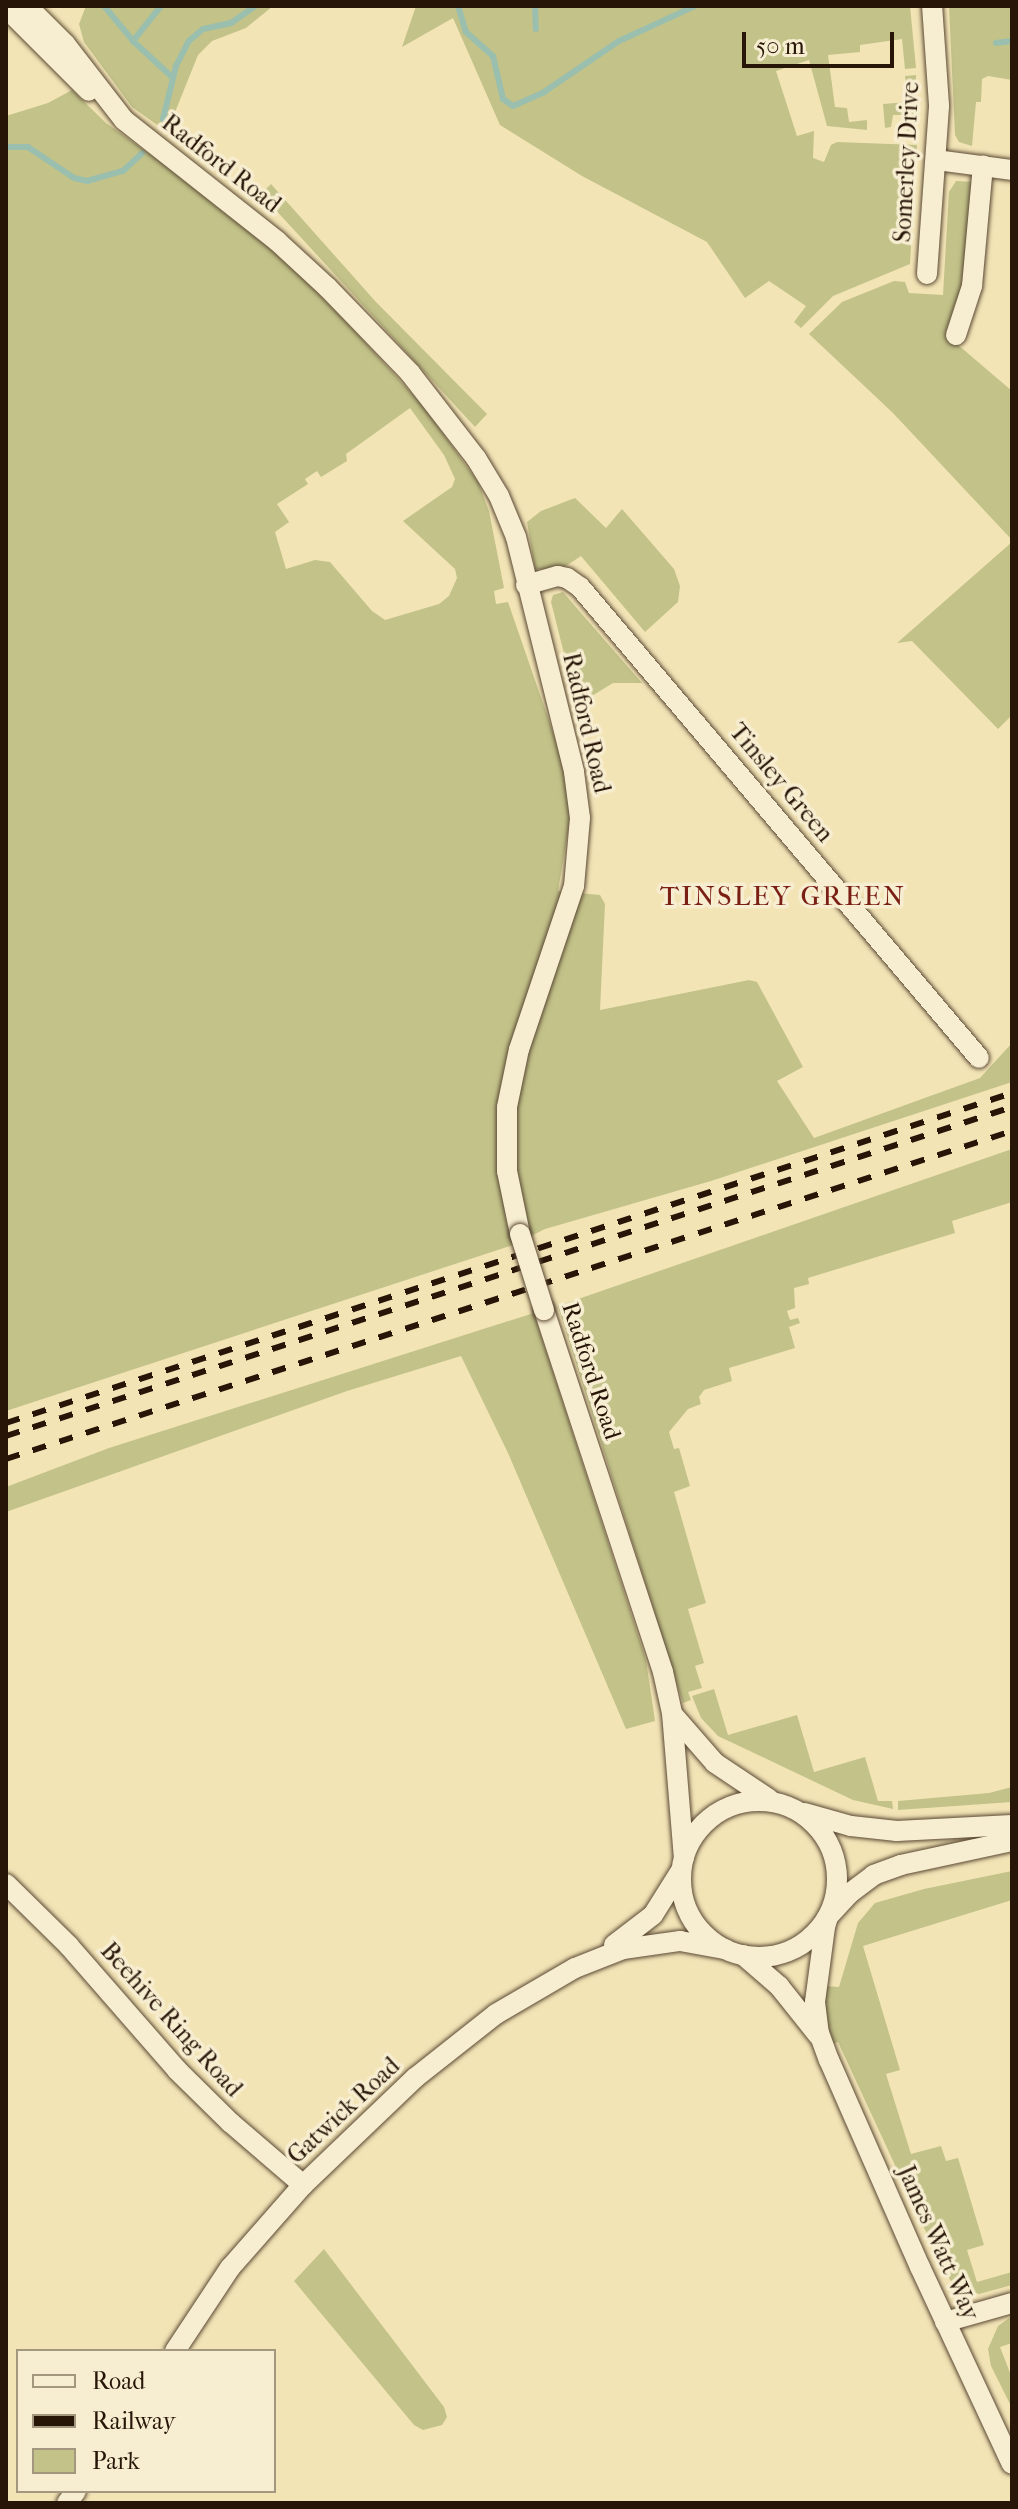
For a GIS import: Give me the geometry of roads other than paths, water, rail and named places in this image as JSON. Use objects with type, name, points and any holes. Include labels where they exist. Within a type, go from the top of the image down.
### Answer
[{"type":"street","name":"Somerley Drive","points":[[927,274],[940,86],[932,6]]},
{"type":"street","name":"Radford Road","points":[[22,10],[45,22],[117,113],[277,241],[410,373],[476,458],[499,496],[516,537],[572,761],[580,818],[574,886],[519,1049],[508,1095],[506,1155],[520,1234],[661,1664],[672,1713],[683,1862]]},
{"type":"street","points":[[936,160],[1012,170]]},
{"type":"street","points":[[956,335],[972,286],[983,165]]},
{"type":"street","name":"Tinsley Green","points":[[526,585],[558,576],[580,587],[979,1058]]},
{"type":"street","name":"Radford Road","points":[[672,1713],[690,1738],[723,1770],[788,1808]]},
{"type":"street","points":[[1012,1825],[897,1831],[851,1826],[751,1801],[723,1810],[702,1827],[683,1862],[682,1890],[690,1915],[704,1935],[734,1952],[772,1956],[794,1949],[814,1935],[850,1893],[878,1873],[929,1857],[1012,1841]]},
{"type":"street","points":[[788,1808],[817,1827],[834,1857],[837,1885],[828,1917]]},
{"type":"street","name":"Gatwick Road","points":[[176,2349],[230,2268],[303,2185],[415,2078],[476,2030],[527,1995],[594,1958],[653,1915],[683,1862]]},
{"type":"street","name":"Beehive Ring Road","points":[[6,1884],[69,1946],[132,2022],[188,2081],[303,2185]]},
{"type":"street","name":"James Watt Way","points":[[822,2042],[815,1992],[821,1943],[828,1917]]},
{"type":"street","name":"Gatwick Road","points":[[594,1958],[662,1941],[680,1941],[734,1952]]},
{"type":"street","name":"James Watt Way","points":[[734,1952],[779,1986],[822,2042],[945,2322],[1012,2464]]},
{"type":"street","points":[[945,2322],[1012,2303]]},
{"type":"waterway","points":[[161,6],[133,41],[172,77]]},
{"type":"waterway","points":[[163,119],[176,66],[189,41],[203,29],[231,23],[255,6]]},
{"type":"waterway","points":[[458,6],[466,32],[493,56],[503,99],[513,106],[544,92],[619,41],[695,6]]},
{"type":"waterway","points":[[535,6],[536,29]]},
{"type":"waterway","points":[[105,7],[133,41]]},
{"type":"waterway","points":[[996,43],[1012,41]]},
{"type":"waterway","points":[[6,147],[28,147],[74,178],[87,181],[123,171],[142,153]]},
{"type":"railway","points":[[6,1423],[1012,1093]]},
{"type":"railway","points":[[6,1436],[1012,1107]]},
{"type":"railway","points":[[6,1459],[1012,1131]]},
{"type":"district","name":"TINSLEY GREEN","points":[[783,896]]}]
